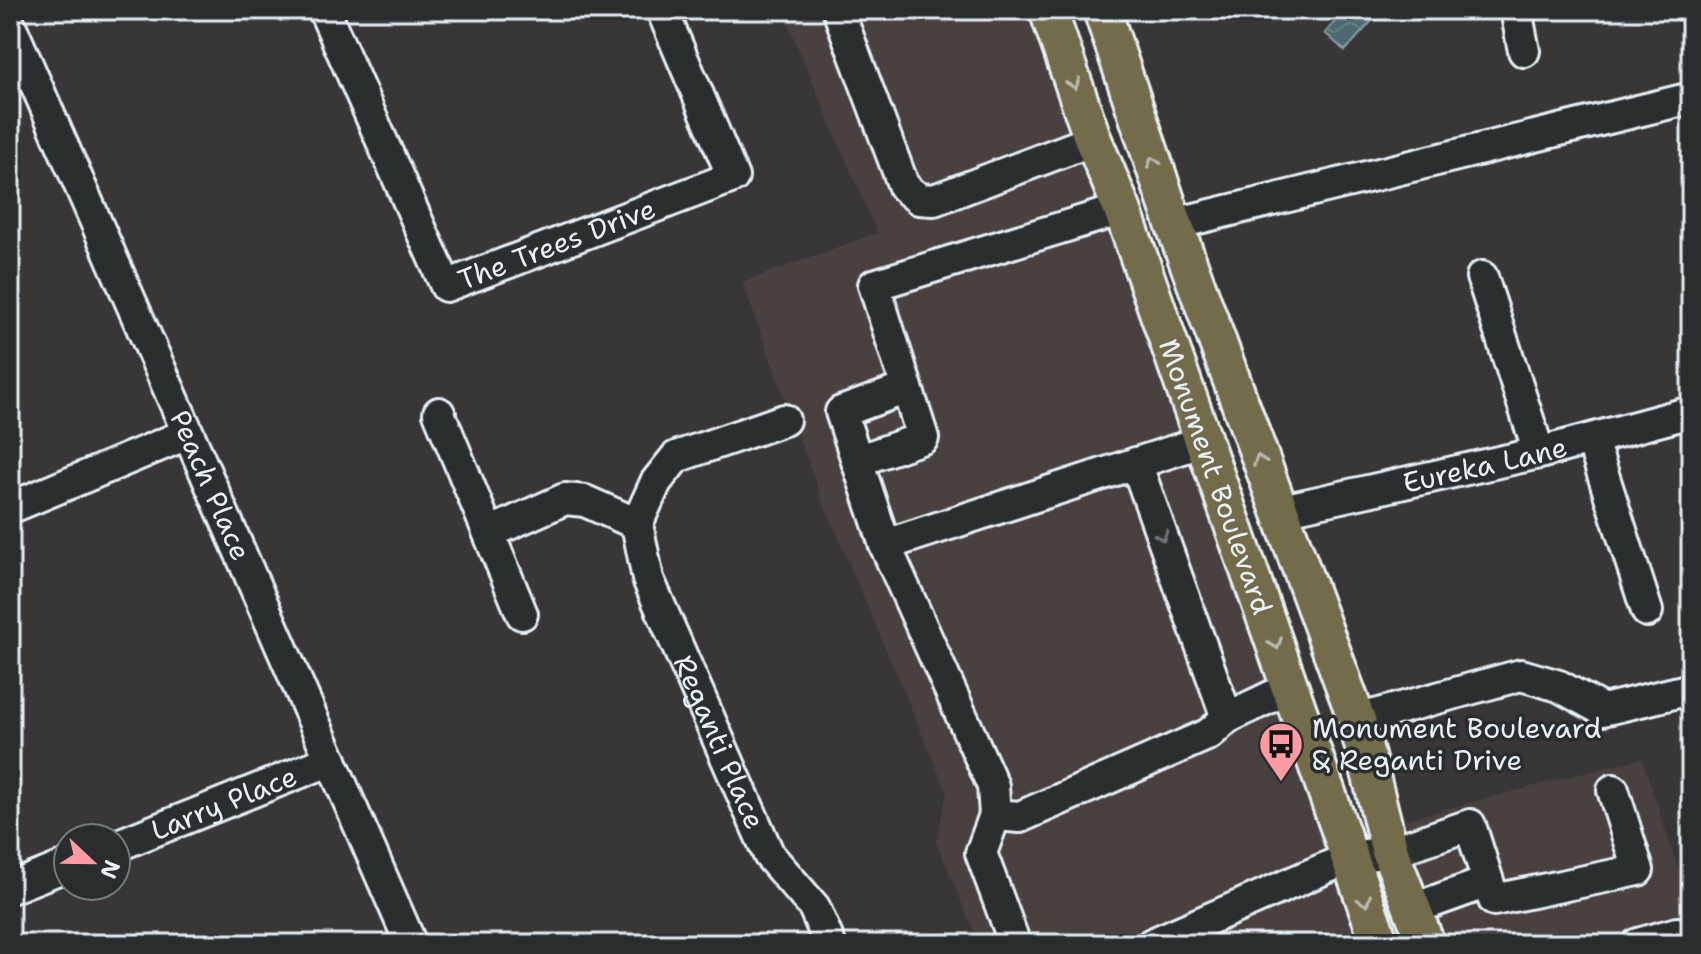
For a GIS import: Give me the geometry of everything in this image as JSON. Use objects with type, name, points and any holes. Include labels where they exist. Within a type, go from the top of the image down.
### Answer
[{"type":"main road","name":"Monument Boulevard","points":[[1048,10],[1093,140],[1122,209],[1201,442],[1291,687],[1380,944]]},
{"type":"main road","name":"Monument Boulevard","points":[[1102,10],[1174,224],[1357,720],[1390,852],[1426,944]]},
{"type":"street","name":"The Trees Drive","points":[[324,10],[446,286],[733,177],[662,10]]},
{"type":"street","points":[[838,10],[904,187],[919,199],[934,200],[1093,140]]},
{"type":"street","points":[[1516,10],[1524,51]]},
{"type":"street","name":"Peach Place","points":[[10,25],[411,944]]},
{"type":"street","points":[[1174,224],[1691,98]]},
{"type":"street","points":[[857,461],[923,438],[874,285],[1122,209]]},
{"type":"street","points":[[1482,277],[1539,453]]},
{"type":"street","points":[[907,388],[841,412],[885,545],[993,786],[995,815],[981,853],[1015,944]]},
{"type":"street","name":"Eureka Lane","points":[[1278,511],[1539,453],[1691,412]]},
{"type":"street","points":[[439,413],[522,614]]},
{"type":"street","points":[[489,533],[565,499],[585,501],[637,524],[656,482],[676,457],[784,420]]},
{"type":"street","points":[[10,508],[187,434]]},
{"type":"street","points":[[1592,440],[1647,611]]},
{"type":"street","points":[[885,545],[1201,442]]},
{"type":"street","points":[[1136,463],[1227,718]]},
{"type":"street","name":"Reganti Place","points":[[637,524],[648,579],[769,855],[814,907],[830,944]]},
{"type":"street","points":[[1357,720],[1521,675],[1559,686],[1603,710],[1691,689]]},
{"type":"street","points":[[995,815],[1020,817],[1209,734],[1227,718],[1291,687]]},
{"type":"street","name":"Larry Place","points":[[132,840],[331,760]]},
{"type":"street","points":[[1152,944],[1351,857],[1390,852],[1470,825],[1494,900],[1638,870],[1613,790]]},
{"type":"street","points":[[10,888],[52,871]]},
{"type":"street","points":[[1413,909],[1488,882]]},
{"type":"street","points":[[1638,944],[1677,933]]},
{"type":"shaded area","points":[[782,10],[1048,10],[1380,944],[979,944],[936,842],[947,793],[820,495],[742,282],[877,233]]},
{"type":"shaded area","points":[[1642,758],[1691,909],[1691,944],[1426,944],[1383,825]]},
{"type":"water","points":[[1345,10],[1374,10],[1378,14],[1345,51],[1325,33]]},
{"type":"place","name":"Monument Boulevard & Reganti Drive","points":[[1281,783]]}]
